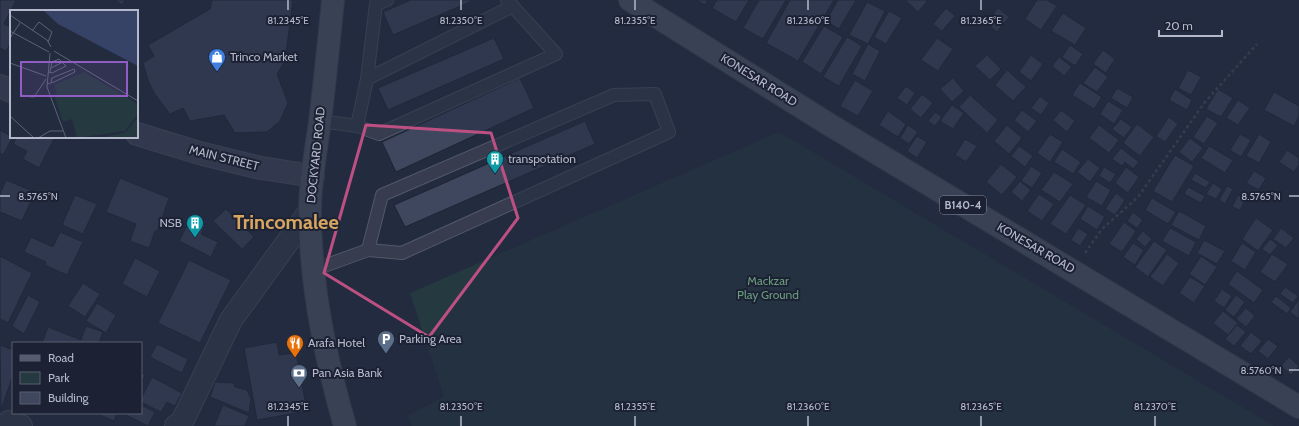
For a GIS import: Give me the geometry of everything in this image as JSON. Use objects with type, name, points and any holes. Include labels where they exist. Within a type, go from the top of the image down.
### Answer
[{"type":"main road","name":"DOCKYARD ROAD","points":[[333,0],[310,211],[313,270],[319,314],[327,356],[345,426]]},
{"type":"main road","name":"KONESAR ROAD","points":[[630,0],[830,125],[1019,239],[1074,270],[1299,407]]},
{"type":"main road","points":[[0,86],[10,91]]},
{"type":"main road","name":"MAIN STREET","points":[[138,134],[203,154],[261,168],[313,176]]},
{"type":"street","points":[[176,426],[182,422],[232,320],[310,211]]},
{"type":"lane","points":[[357,126],[367,79],[376,4],[387,0]]},
{"type":"lane","points":[[320,122],[357,126],[378,134],[556,54],[510,3],[367,79]]},
{"type":"lane","points":[[313,270],[368,250],[402,253],[668,132],[655,94],[614,95],[382,195],[368,250]]},
{"type":"path","points":[[1074,270],[1102,230],[1138,197],[1205,102],[1258,44]]},
{"type":"highlighted area","points":[[366,125],[491,133],[518,218],[429,337],[324,273]]},
{"type":"green space","name":"Mackzar Play Ground","points":[[779,132],[1274,426],[412,426],[408,415],[444,397],[410,293]]},
{"type":"building","points":[[0,0],[16,0],[4,24],[10,27],[10,44],[6,51],[0,48]]},
{"type":"building","points":[[115,0],[125,0],[122,5]]},
{"type":"building","name":"Trinco Market","points":[[212,0],[293,0],[285,61],[277,74],[288,103],[280,121],[267,132],[235,133],[224,115],[190,121],[183,108],[170,114],[154,93],[148,80],[143,63],[154,56],[148,45],[210,9]]},
{"type":"building","points":[[411,0],[472,1],[393,35],[383,12]]},
{"type":"building","points":[[696,0],[708,0],[705,5]]},
{"type":"building","points":[[717,0],[749,0],[736,22],[712,8]]},
{"type":"building","points":[[759,0],[786,0],[763,39],[743,28]]},
{"type":"building","points":[[790,0],[834,0],[798,61],[766,43]]},
{"type":"building","points":[[838,0],[856,0],[839,29],[826,21]]},
{"type":"building","points":[[905,0],[928,0],[918,12]]},
{"type":"building","points":[[1037,0],[1047,0],[1057,6],[1041,30],[1025,19]]},
{"type":"building","points":[[867,2],[885,11],[868,44],[849,35]]},
{"type":"building","points":[[946,8],[955,16],[942,31],[933,24]]},
{"type":"building","points":[[998,8],[1009,17],[997,32],[986,23]]},
{"type":"building","points":[[889,11],[902,18],[886,44],[874,37]]},
{"type":"building","points":[[1063,13],[1086,28],[1075,45],[1051,31]]},
{"type":"building","points":[[824,26],[843,37],[821,74],[802,62]]},
{"type":"building","points":[[847,37],[862,46],[839,86],[823,77]]},
{"type":"building","points":[[494,38],[504,59],[388,110],[378,88]]},
{"type":"building","points":[[937,38],[953,49],[938,71],[921,60]]},
{"type":"building","points":[[868,44],[880,51],[865,81],[852,74]]},
{"type":"building","points":[[1070,45],[1083,54],[1075,66],[1062,57]]},
{"type":"building","points":[[1103,50],[1115,59],[1106,73],[1093,64]]},
{"type":"building","points":[[987,55],[1001,69],[990,80],[975,66]]},
{"type":"building","points":[[1031,55],[1043,64],[1031,81],[1019,72]]},
{"type":"building","points":[[1059,57],[1072,67],[1064,76],[1052,66]]},
{"type":"building","points":[[1095,67],[1108,77],[1097,92],[1083,83]]},
{"type":"building","points":[[1007,70],[1026,87],[1013,101],[995,85]]},
{"type":"building","points":[[1188,70],[1201,77],[1191,95],[1178,88]]},
{"type":"building","points":[[520,78],[534,108],[396,172],[382,142]]},
{"type":"building","points":[[953,78],[964,91],[952,102],[940,89]]},
{"type":"building","points":[[855,80],[873,91],[858,116],[840,106]]},
{"type":"building","points":[[1080,83],[1102,97],[1094,109],[1072,95]]},
{"type":"building","points":[[906,86],[915,93],[907,105],[897,98]]},
{"type":"building","points":[[1117,88],[1133,97],[1127,108],[1111,98]]},
{"type":"building","points":[[1175,89],[1192,100],[1187,110],[1169,100]]},
{"type":"building","points":[[1218,89],[1233,98],[1221,117],[1206,109]]},
{"type":"building","points":[[1274,92],[1299,106],[1299,116],[1294,126],[1264,110]]},
{"type":"building","points":[[922,94],[933,103],[921,118],[910,109]]},
{"type":"building","points":[[970,95],[998,120],[987,133],[959,107]]},
{"type":"building","points":[[1040,96],[1049,103],[1041,115],[1031,108]]},
{"type":"building","points":[[1238,100],[1250,108],[1238,125],[1226,118]]},
{"type":"building","points":[[1108,101],[1123,110],[1114,124],[1100,114]]},
{"type":"building","points":[[952,105],[964,113],[953,129],[940,121]]},
{"type":"building","points":[[1022,110],[1037,121],[1028,132],[1014,120]]},
{"type":"building","points":[[1061,110],[1075,121],[1067,132],[1053,120]]},
{"type":"building","points":[[888,111],[906,124],[898,137],[879,125]]},
{"type":"building","points":[[935,112],[942,117],[935,126],[928,121]]},
{"type":"building","points":[[1207,116],[1218,123],[1204,144],[1193,137]]},
{"type":"building","points":[[1169,117],[1178,124],[1165,142],[1156,136]]},
{"type":"building","points":[[1121,119],[1132,127],[1124,138],[1112,129]]},
{"type":"building","name":"transpotation","points":[[585,121],[595,144],[405,227],[394,205]]},
{"type":"building","points":[[1137,124],[1154,137],[1140,156],[1123,143]]},
{"type":"building","points":[[908,125],[918,132],[909,144],[900,138]]},
{"type":"building","points":[[1007,125],[1022,138],[1009,154],[994,141]]},
{"type":"building","points":[[1099,125],[1119,140],[1109,153],[1089,138]]},
{"type":"building","points":[[0,130],[10,135],[10,138],[12,138],[3,155],[0,153]]},
{"type":"building","points":[[1050,134],[1063,142],[1050,162],[1037,153]]},
{"type":"building","points":[[1240,134],[1251,140],[1241,157],[1230,150]]},
{"type":"building","points":[[1259,134],[1271,142],[1259,163],[1246,156]]},
{"type":"building","points":[[917,136],[927,142],[917,158],[907,151]]},
{"type":"building","points":[[16,138],[54,138],[39,168],[23,159],[27,151],[13,144]]},
{"type":"building","points":[[1190,138],[1203,148],[1192,162],[1179,152]]},
{"type":"building","points":[[965,139],[977,146],[966,162],[955,155]]},
{"type":"building","points":[[1019,146],[1033,156],[1025,167],[1011,156]]},
{"type":"building","points":[[1209,146],[1233,160],[1225,173],[1201,158]]},
{"type":"building","points":[[1121,148],[1139,162],[1133,169],[1125,162],[1122,166],[1112,159]]},
{"type":"building","points":[[1062,149],[1081,162],[1073,174],[1054,162]]},
{"type":"building","points":[[1287,150],[1299,158],[1299,165],[1294,172],[1279,162]]},
{"type":"building","points":[[1175,155],[1194,166],[1172,202],[1153,191]]},
{"type":"building","points":[[1088,159],[1100,168],[1090,182],[1077,172]]},
{"type":"building","points":[[1001,164],[1017,177],[1002,195],[986,182]]},
{"type":"building","points":[[1031,166],[1042,173],[1032,188],[1021,181]]},
{"type":"building","points":[[1104,167],[1116,174],[1110,183],[1099,176]]},
{"type":"building","points":[[1126,167],[1139,177],[1128,193],[1115,183]]},
{"type":"building","points":[[1254,171],[1266,178],[1259,190],[1246,183]]},
{"type":"building","points":[[1054,172],[1073,184],[1060,202],[1041,190]]},
{"type":"building","points":[[1195,173],[1210,182],[1206,188],[1191,180]]},
{"type":"building","points":[[120,178],[169,198],[159,227],[157,231],[155,231],[149,248],[130,241],[136,224],[106,212]]},
{"type":"building","points":[[6,180],[35,192],[22,221],[0,212],[0,194]]},
{"type":"building","points":[[1020,181],[1031,190],[1022,201],[1011,192]]},
{"type":"building","points":[[1096,181],[1111,190],[1102,206],[1086,197]]},
{"type":"building","points":[[1213,183],[1222,189],[1216,199],[1206,194]]},
{"type":"building","points":[[1227,186],[1233,189],[1225,204],[1219,200]]},
{"type":"building","points":[[1188,187],[1205,196],[1201,203],[1184,194]]},
{"type":"building","points":[[1116,193],[1125,200],[1115,215],[1105,209]]},
{"type":"building","points":[[1039,194],[1054,204],[1042,221],[1027,211]]},
{"type":"building","points":[[75,195],[97,204],[83,234],[62,225]]},
{"type":"building","points":[[1070,195],[1086,205],[1066,234],[1050,224]]},
{"type":"building","points":[[1238,195],[1246,198],[1240,210],[1232,207]]},
{"type":"building","points":[[1152,198],[1176,212],[1168,224],[1145,210]]},
{"type":"building","points":[[1088,206],[1105,217],[1097,230],[1080,219]]},
{"type":"building","points":[[226,209],[254,237],[242,249],[213,221]]},
{"type":"building","points":[[1179,211],[1206,226],[1199,240],[1171,225]]},
{"type":"building","points":[[1133,212],[1143,220],[1137,228],[1127,221]]},
{"type":"building","name":"NSB","points":[[191,218],[205,225],[201,234],[218,242],[211,257],[179,241]]},
{"type":"building","points":[[1256,218],[1273,230],[1258,251],[1242,239]]},
{"type":"building","points":[[1124,222],[1136,231],[1122,252],[1109,244]]},
{"type":"building","points":[[1078,228],[1088,234],[1080,246],[1071,240]]},
{"type":"building","points":[[1170,228],[1196,242],[1189,256],[1162,241]]},
{"type":"building","points":[[1281,228],[1294,238],[1286,248],[1273,239]]},
{"type":"building","points":[[1143,231],[1152,239],[1145,247],[1136,239]]},
{"type":"building","points":[[60,232],[83,242],[67,275],[45,265],[46,262],[24,252],[31,237],[53,247]]},
{"type":"building","points":[[1270,239],[1278,245],[1270,255],[1262,249]]},
{"type":"building","points":[[1204,240],[1225,251],[1217,264],[1197,253]]},
{"type":"building","points":[[1154,241],[1167,250],[1148,277],[1135,267]]},
{"type":"building","points":[[1133,243],[1144,250],[1135,265],[1123,257]]},
{"type":"building","points":[[1242,243],[1256,252],[1245,270],[1231,261]]},
{"type":"building","points":[[1167,254],[1179,263],[1163,286],[1150,277]]},
{"type":"building","points":[[1272,254],[1288,264],[1275,282],[1260,272]]},
{"type":"building","points":[[0,256],[32,273],[8,323],[0,319]]},
{"type":"building","points":[[1201,256],[1217,267],[1205,285],[1189,274]]},
{"type":"building","points":[[135,258],[160,271],[147,297],[122,284]]},
{"type":"building","points":[[189,260],[231,280],[200,343],[158,323]]},
{"type":"building","points":[[1237,271],[1263,290],[1254,303],[1228,284]]},
{"type":"building","points":[[1190,277],[1205,286],[1194,303],[1179,293]]},
{"type":"building","points":[[83,283],[100,294],[85,317],[68,306]]},
{"type":"building","points":[[1285,287],[1298,296],[1293,303],[1280,294]]},
{"type":"building","points":[[1222,289],[1232,296],[1224,308],[1214,301]]},
{"type":"building","points":[[28,295],[40,302],[24,334],[12,326]]},
{"type":"building","points":[[1236,295],[1245,302],[1234,317],[1225,310]]},
{"type":"building","points":[[1276,296],[1291,308],[1287,314],[1271,302]]},
{"type":"building","points":[[1299,299],[1299,319],[1290,312]]},
{"type":"building","points":[[97,303],[116,315],[106,333],[86,321]]},
{"type":"building","points":[[1246,308],[1255,316],[1246,327],[1236,319]]},
{"type":"building","points":[[1223,311],[1238,323],[1228,335],[1213,323]]},
{"type":"building","points":[[1237,325],[1246,332],[1234,346],[1225,339]]},
{"type":"building","points":[[86,326],[103,332],[99,342],[42,342],[48,327],[81,340]]},
{"type":"building","points":[[1251,332],[1262,341],[1251,354],[1240,346]]},
{"type":"building","points":[[1268,339],[1278,346],[1268,359],[1258,351]]},
{"type":"building","points":[[277,342],[279,355],[296,353],[307,411],[257,420],[244,348]]},
{"type":"building","points":[[157,344],[188,359],[182,373],[150,357]]},
{"type":"building","points":[[0,345],[12,350],[12,378],[1,410]]},
{"type":"building","points":[[1289,357],[1299,366],[1291,375],[1281,366]]},
{"type":"building","points":[[142,374],[145,375],[142,382]]},
{"type":"building","points":[[152,377],[182,393],[175,406],[167,402],[161,412],[142,402],[142,397]]},
{"type":"building","points":[[215,382],[234,383],[235,387],[247,390],[251,399],[249,413],[210,397]]},
{"type":"building","points":[[223,405],[249,416],[245,426],[214,426]]},
{"type":"building","points":[[142,406],[155,412],[148,426],[124,414],[142,414]]},
{"type":"building","points":[[100,414],[117,414],[114,421]]},
{"type":"place","name":"Trinco Market","points":[[217,72]]},
{"type":"place","name":"transpotation","points":[[495,174]]},
{"type":"place","name":"NSB","points":[[195,238]]},
{"type":"place","name":"Parking Area","points":[[386,354]]},
{"type":"place","name":"Arafa Hotel","points":[[295,358]]},
{"type":"place","name":"Pan Asia Bank","points":[[299,388]]},
{"type":"district","name":"Trincomalee","points":[[286,222]]}]
